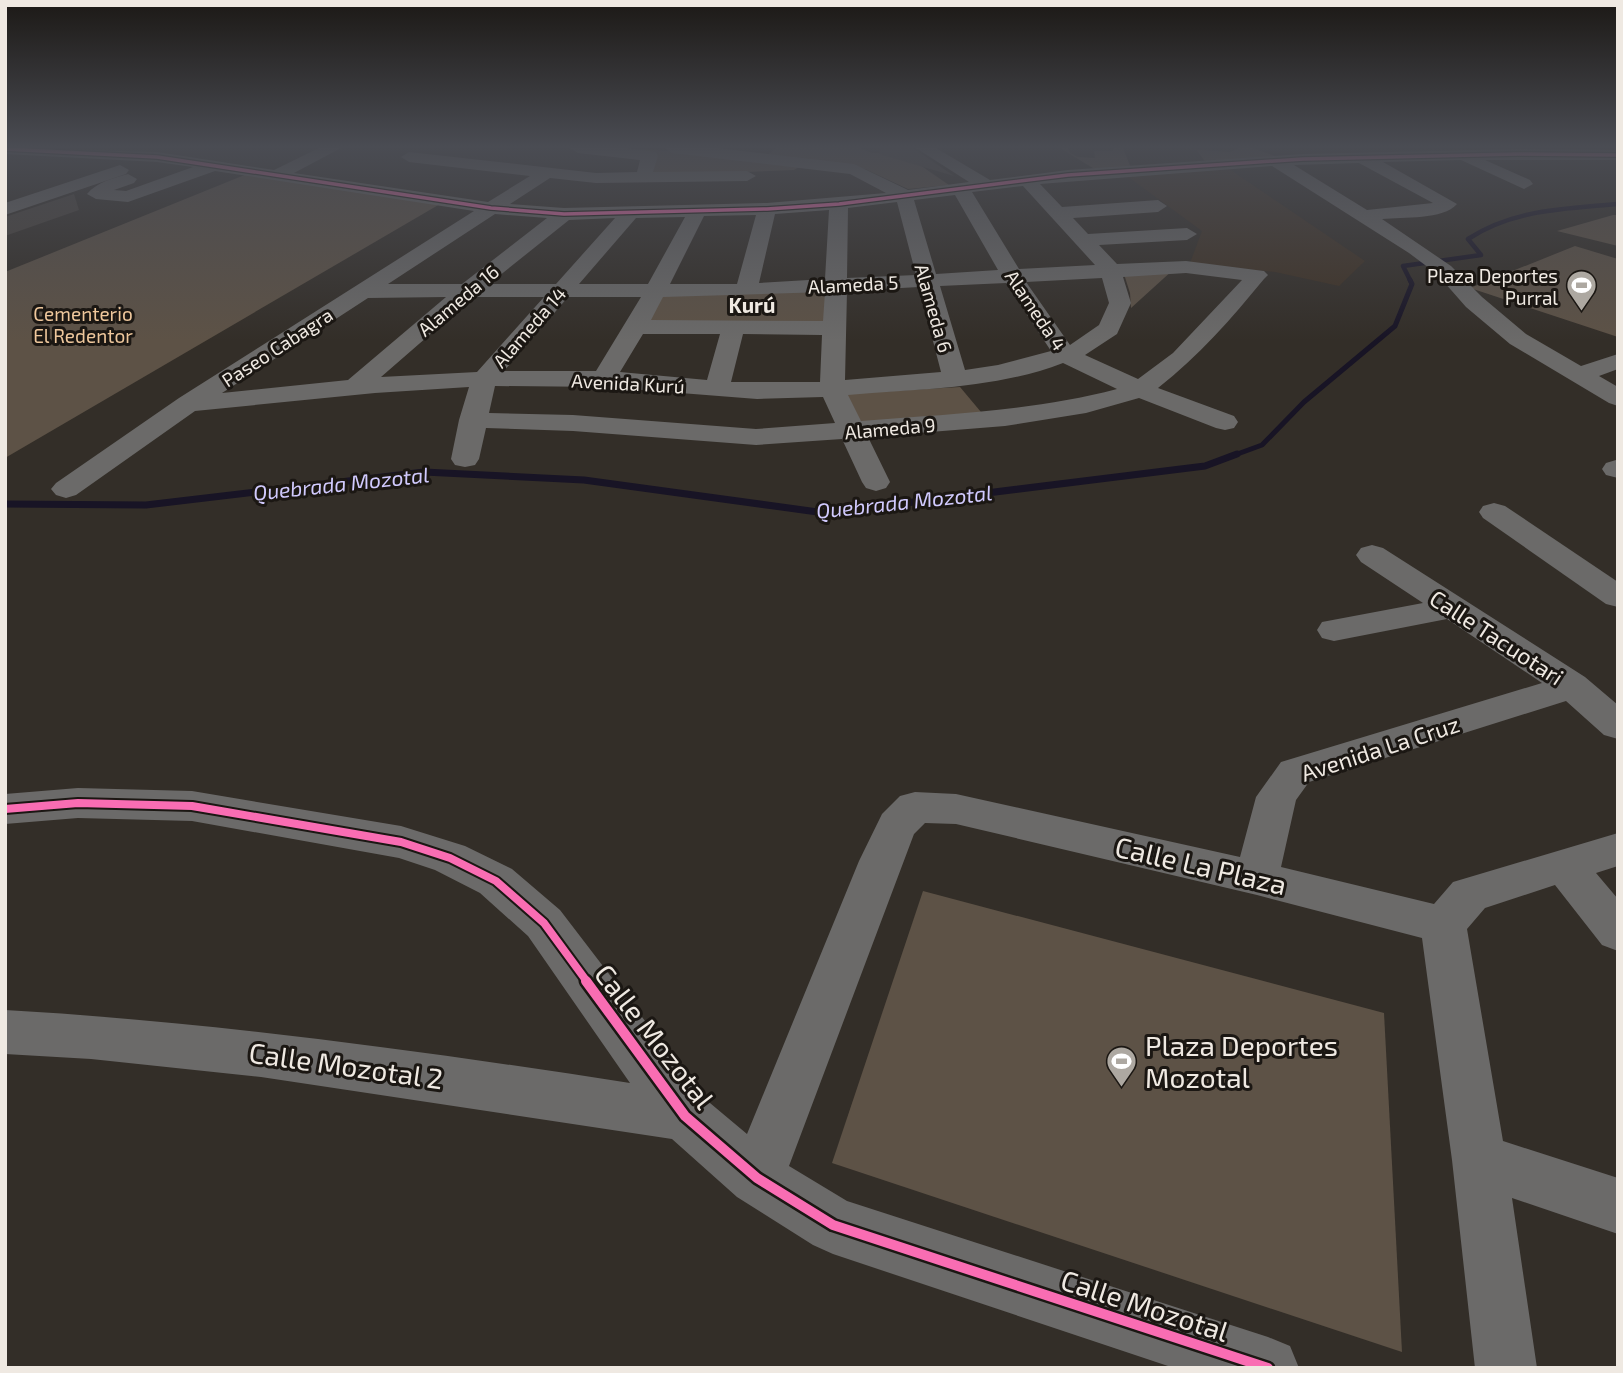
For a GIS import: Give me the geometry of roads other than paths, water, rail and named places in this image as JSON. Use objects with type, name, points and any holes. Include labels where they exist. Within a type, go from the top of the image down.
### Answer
[{"type":"street","name":"Paseo Cabagra","points":[[66,489],[188,404],[485,212]]},
{"type":"street","points":[[541,212],[695,212]]},
{"type":"street","points":[[604,379],[636,327],[697,212]]},
{"type":"street","points":[[746,290],[767,212]]},
{"type":"street","points":[[839,212],[832,388],[876,482]]},
{"type":"street","name":"Alameda 6","points":[[908,212],[955,379]]},
{"type":"street","name":"Alameda 4","points":[[975,212],[1065,355],[1140,390],[1225,422]]},
{"type":"street","points":[[1057,213],[1070,212]]},
{"type":"street","points":[[1356,212],[1416,249],[1444,270],[1474,302],[1503,327],[1618,398]]},
{"type":"street","points":[[1361,216],[1398,212]]},
{"type":"street","points":[[1057,213],[1110,270],[1120,286],[1122,297],[1119,313],[1108,331]]},
{"type":"street","name":"Alameda 16","points":[[354,388],[467,291],[564,214]]},
{"type":"street","name":"Alameda 14","points":[[465,459],[472,420],[484,379],[629,214]]},
{"type":"street","points":[[1081,240],[1187,234]]},
{"type":"street","points":[[1156,291],[1186,267]]},
{"type":"street","name":"Alameda 5","points":[[365,291],[746,290],[1186,267],[1257,275]]},
{"type":"street","name":"Alameda 9","points":[[472,420],[573,423],[756,437],[1005,418],[1086,405],[1140,390],[1182,358],[1257,275]]},
{"type":"street","name":"Avenida Kurú","points":[[188,404],[484,379],[604,379],[717,389],[797,391],[955,379],[1020,370],[1065,355],[1108,331],[1137,307]]},
{"type":"street","points":[[636,327],[834,328]]},
{"type":"street","points":[[717,389],[733,328]]},
{"type":"street","points":[[1580,375],[1618,361]]},
{"type":"street","points":[[1494,512],[1618,597]]},
{"type":"street","name":"Calle Tacuotari","points":[[1372,555],[1572,686],[1618,726]]},
{"type":"street","points":[[1334,630],[1453,608]]},
{"type":"street","name":"Avenida La Cruz","points":[[1257,877],[1276,797],[1295,772],[1572,686]]},
{"type":"street","name":"Calle Mozotal","points":[[5,809],[78,803],[192,806],[401,842],[450,858],[496,881],[544,923],[685,1116],[757,1178],[833,1225],[1268,1368]]},
{"type":"street","name":"Calle La Plaza","points":[[757,1178],[881,861],[897,825],[915,807],[956,809],[1257,877],[1443,925]]},
{"type":"street","points":[[1506,1368],[1479,1160],[1443,925],[1469,895],[1618,849]]},
{"type":"street","points":[[1564,864],[1618,932]]},
{"type":"street","name":"Calle Mozotal 2","points":[[5,1032],[234,1049],[420,1074],[685,1116]]},
{"type":"street","points":[[1479,1160],[1618,1206]]},
{"type":"waterway","name":"Quebrada Mozotal","points":[[1232,456],[1262,445],[1304,402],[1395,326],[1412,284],[1403,266],[1481,255],[1468,239],[1503,222],[1540,212]]},
{"type":"waterway","name":"Quebrada Mozotal","points":[[5,504],[146,505],[424,472],[584,480],[825,513],[1205,466],[1237,454]]},
{"type":"place","name":"Plaza Deportes Purral","points":[[1581,313]]},
{"type":"place","name":"Plaza Deportes Mozotal","points":[[1122,1088]]},
{"type":"district","name":"Kurú","points":[[752,304]]},
{"type":"park label","name":"Cementerio El Redentor","points":[[83,324]]}]
